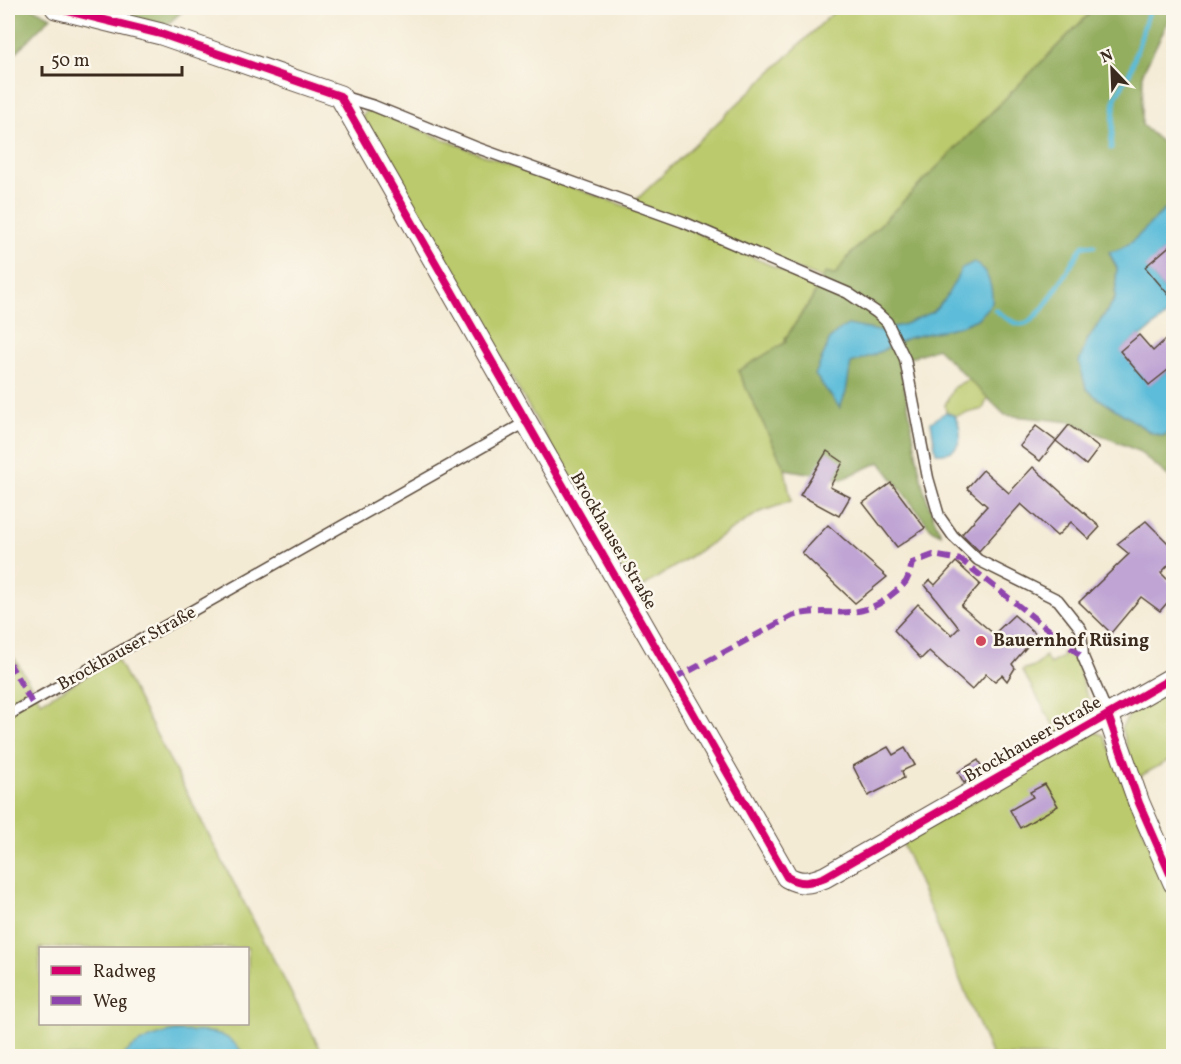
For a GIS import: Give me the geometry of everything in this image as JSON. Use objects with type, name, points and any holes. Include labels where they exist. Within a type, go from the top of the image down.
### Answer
[{"type":"street","points":[[56,8],[161,34],[340,96]]},
{"type":"street","name":"Brockhauser Straße","points":[[340,96],[528,421],[783,872],[795,881],[810,883],[825,877],[1173,677]]},
{"type":"street","points":[[1108,715],[1139,803],[1173,883]]},
{"type":"lane","points":[[340,96],[374,106],[475,147],[683,222],[865,303],[887,322],[900,347],[911,388],[928,478],[939,516],[953,536],[978,560],[1058,600],[1081,629],[1083,657],[1108,715]]},
{"type":"lane","name":"Brockhauser Straße","points":[[8,716],[528,421]]},
{"type":"green space","points":[[8,8],[33,8],[51,17],[8,61]]},
{"type":"green space","points":[[93,8],[186,8],[161,30]]},
{"type":"green space","points":[[838,8],[1095,8],[848,257],[835,276],[822,279],[634,202]]},
{"type":"green space","points":[[1095,8],[1173,8],[1143,72],[1142,125],[1173,152],[1173,204],[1128,246],[1110,255],[1117,268],[1115,299],[1087,341],[1086,388],[1096,397],[1152,433],[1163,436],[1173,429],[1173,480],[1138,451],[1071,422],[1005,415],[937,348],[898,362],[906,392],[923,486],[941,534],[931,529],[880,462],[842,479],[785,469],[738,371],[786,342],[785,339],[811,300],[825,273],[835,275],[848,257]]},
{"type":"green space","points":[[369,109],[483,155],[686,228],[818,286],[785,339],[787,342],[739,372],[785,469],[791,501],[758,513],[635,592],[362,116]]},
{"type":"green space","points":[[1004,360],[983,409],[955,416],[946,412],[945,405],[954,387]]},
{"type":"green space","points":[[8,648],[41,702],[117,659],[324,1056],[8,1056]]},
{"type":"green space","points":[[1062,653],[1072,653],[1075,656],[1085,691],[1095,710],[1091,710],[1088,704],[1081,707],[1080,714],[1086,715],[1087,719],[1059,735],[1022,670],[1037,665],[1045,656],[1050,664],[1064,656]]},
{"type":"green space","points":[[1173,688],[1173,758],[1137,778],[1121,728],[1131,712]]},
{"type":"green space","points":[[1095,732],[1104,735],[1173,900],[1173,1056],[992,1056],[902,842]]},
{"type":"water","points":[[1173,204],[1173,243],[1146,267],[1173,300],[1173,310],[1121,351],[1149,384],[1173,368],[1173,429],[1163,436],[1152,433],[1096,397],[1086,388],[1079,362],[1087,341],[1115,299],[1117,268],[1109,252],[1128,245],[1157,216]]},
{"type":"water","points":[[974,262],[983,269],[989,280],[992,303],[977,319],[961,326],[908,338],[851,363],[846,392],[840,408],[815,375],[830,339],[848,325],[879,331],[905,324],[932,312],[945,299],[962,268]]},
{"type":"water","points":[[946,412],[955,416],[958,423],[959,443],[951,451],[936,453],[931,422]]},
{"type":"water","points":[[175,1031],[215,1033],[231,1040],[245,1056],[122,1056],[147,1039]]},
{"type":"building","points":[[1173,243],[1173,300],[1145,267]]},
{"type":"building","points":[[1139,335],[1153,351],[1165,340],[1173,349],[1173,366],[1149,385],[1120,351]]},
{"type":"building","points":[[1069,425],[1099,448],[1086,465],[1056,441]]},
{"type":"building","points":[[1036,426],[1056,441],[1040,461],[1020,446]]},
{"type":"building","points":[[827,451],[843,462],[830,487],[850,497],[839,516],[800,495]]},
{"type":"building","points":[[1033,467],[1100,527],[1089,539],[1071,522],[1057,536],[1021,504],[979,551],[962,534],[987,506],[967,488],[983,470],[1009,493]]},
{"type":"building","points":[[891,483],[925,528],[897,547],[863,503]]},
{"type":"building","points":[[1146,521],[1173,548],[1173,560],[1161,573],[1173,585],[1173,596],[1160,611],[1141,597],[1111,633],[1079,602],[1129,554],[1117,544]]},
{"type":"building","points":[[828,525],[887,577],[855,603],[802,553]]},
{"type":"building","name":"Bauernhof Rüsing","points":[[956,562],[980,584],[961,606],[994,634],[1014,615],[1037,635],[1012,664],[1015,668],[1007,681],[1002,675],[995,681],[986,674],[972,690],[929,651],[921,659],[894,630],[918,604],[952,635],[959,628],[925,585],[930,580],[935,585]]},
{"type":"building","points":[[888,747],[893,755],[905,748],[915,765],[902,771],[904,778],[868,796],[853,766]]},
{"type":"building","points":[[978,760],[984,771],[964,783],[958,772]]},
{"type":"building","points":[[1045,784],[1058,806],[1020,828],[1010,810],[1033,797],[1030,792]]},
{"type":"waterway","points":[[1111,148],[1115,98],[1130,72],[1150,8]]},
{"type":"waterway","points":[[995,310],[1017,323],[1028,322],[1046,304],[1084,245],[1094,246]]},
{"type":"marked path","points":[[674,679],[792,616],[818,612],[853,612],[877,604],[906,582],[912,563],[933,555],[961,560],[1083,657]]},
{"type":"marked path","points":[[8,661],[32,703]]},
{"type":"cycle path","points":[[56,8],[161,34],[340,96],[787,877],[806,882],[825,877],[1174,677]]},
{"type":"cycle path","points":[[1108,715],[1139,803],[1174,883]]},
{"type":"place","name":"Bauernhof Rüsing","points":[[981,641]]}]
